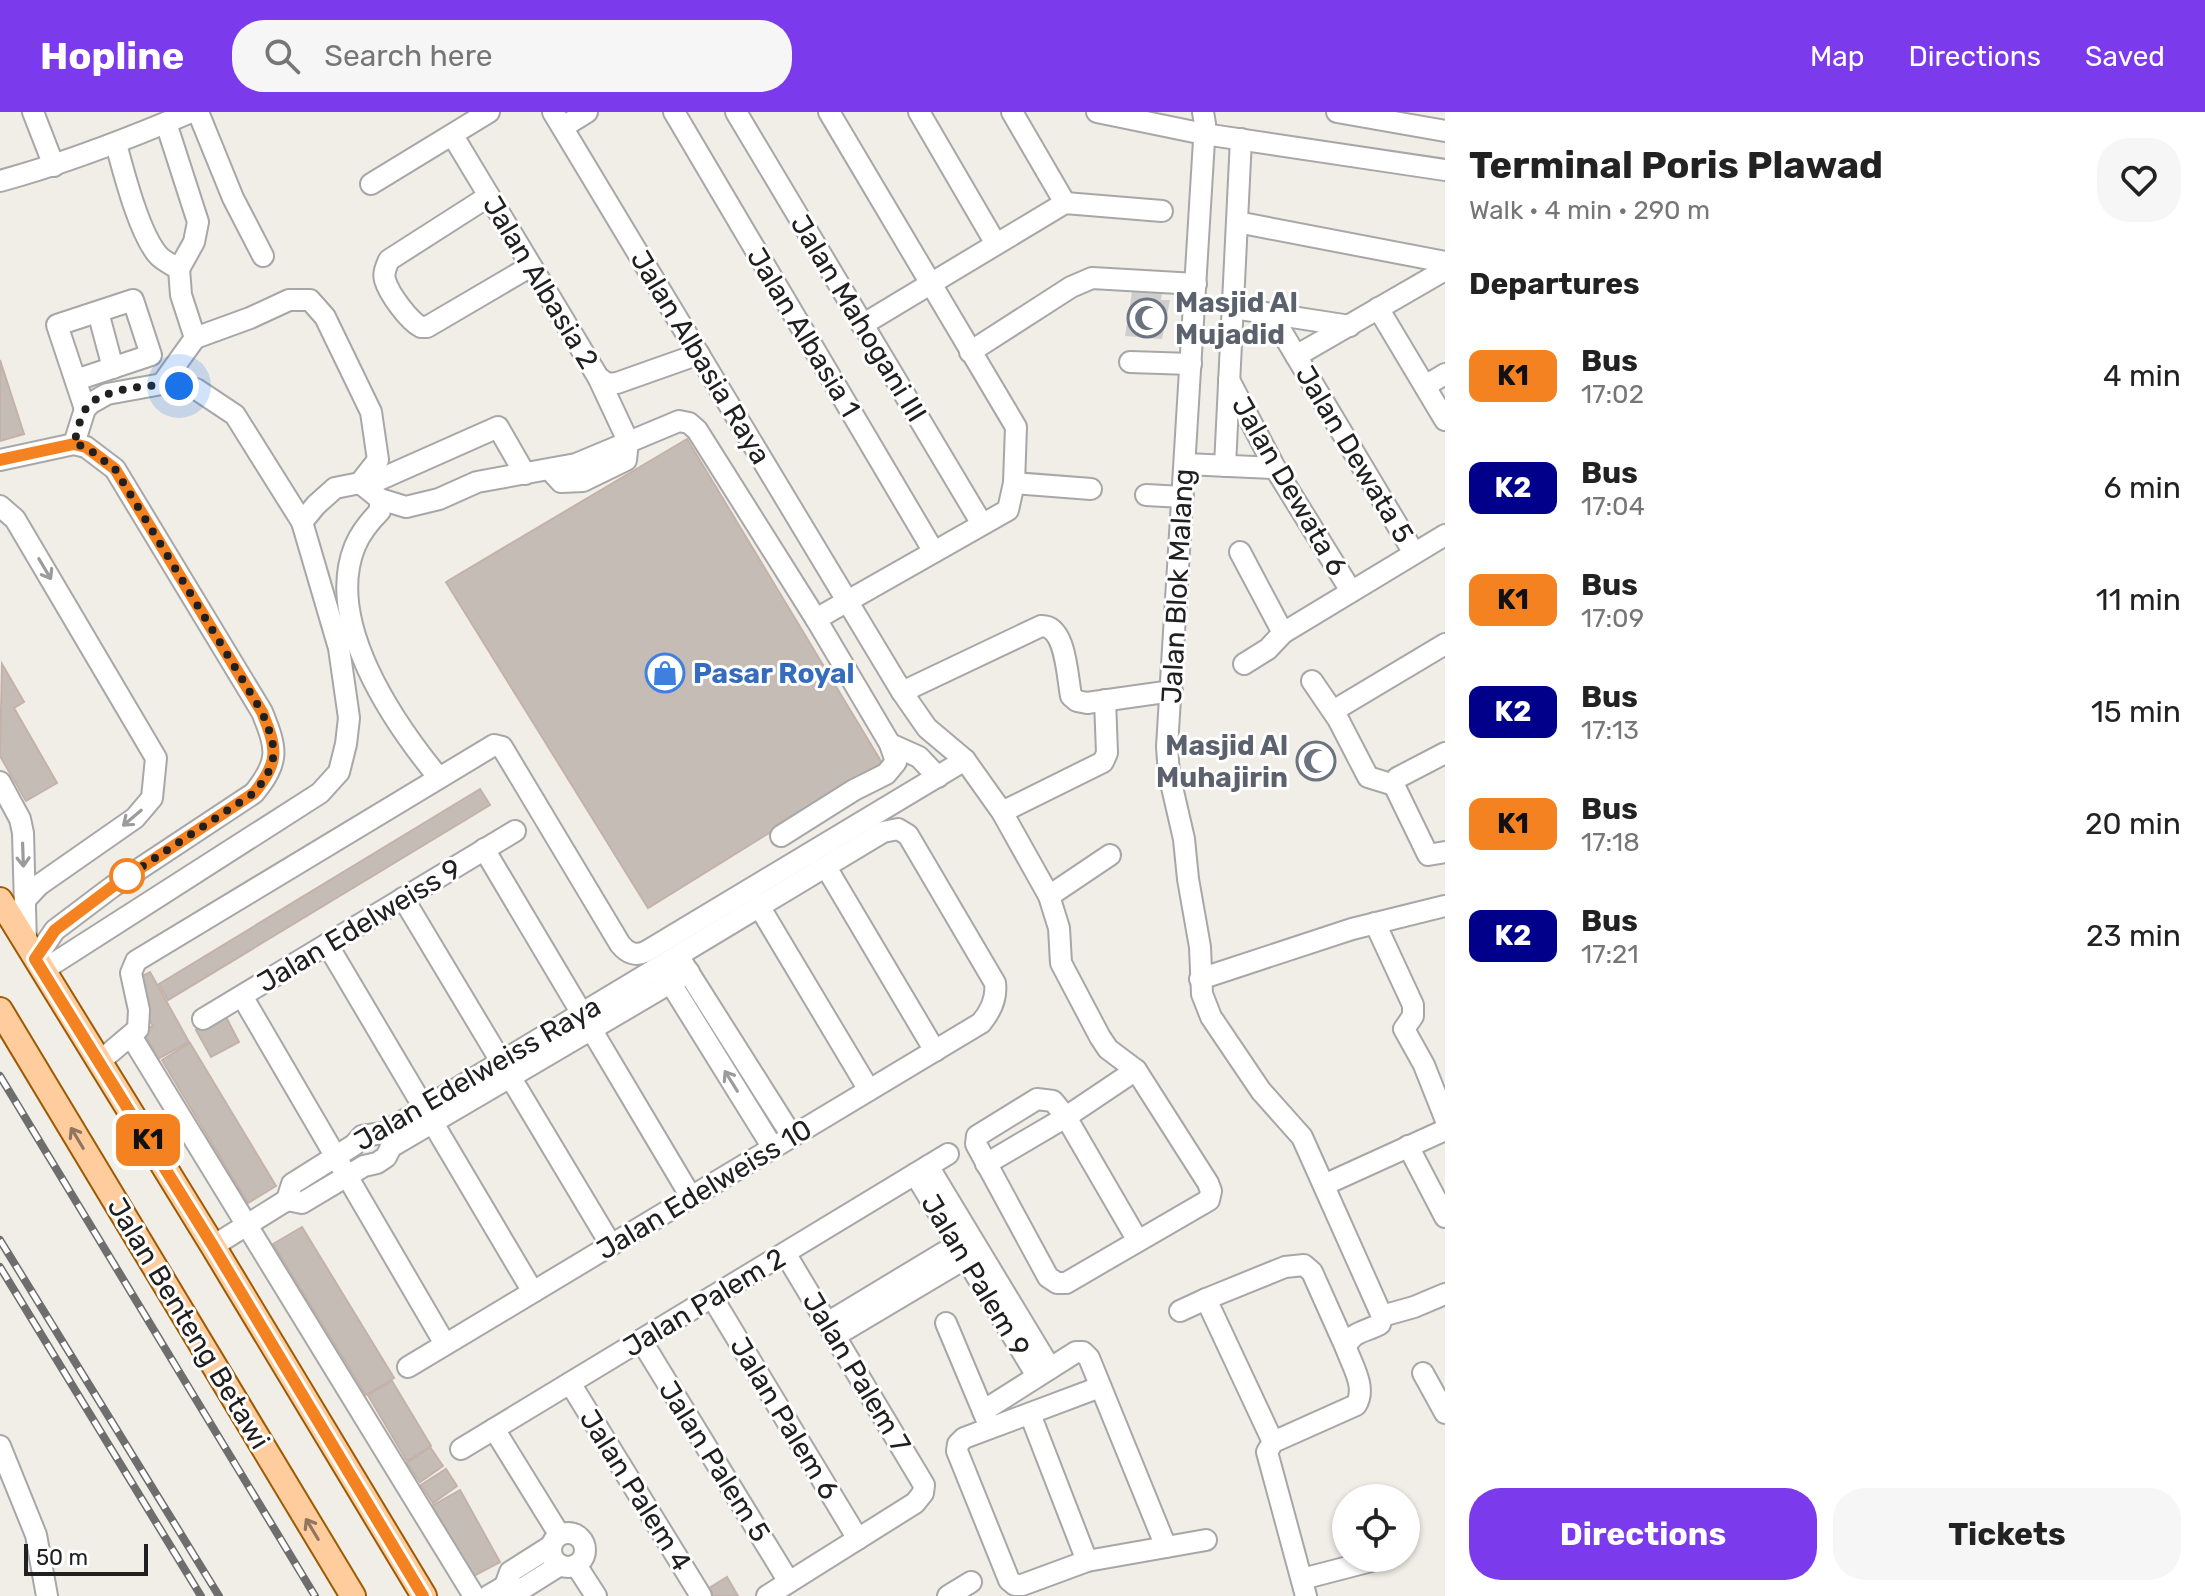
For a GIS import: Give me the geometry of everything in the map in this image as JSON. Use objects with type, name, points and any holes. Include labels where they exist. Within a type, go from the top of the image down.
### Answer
[{"type":"main road","points":[[0,900],[424,1596]]},
{"type":"main road","name":"Jalan Benteng Betawi","points":[[0,1010],[353,1596]]},
{"type":"street","points":[[33,112],[54,166]]},
{"type":"street","points":[[0,181],[116,144],[191,112]]},
{"type":"street","points":[[198,112],[233,198],[263,256]]},
{"type":"street","points":[[371,184],[489,112]]},
{"type":"street","points":[[558,119],[587,112]]},
{"type":"street","name":"Jalan Albasia 1","points":[[674,112],[934,552]]},
{"type":"street","name":"Jalan Mahogani III","points":[[736,112],[982,524]]},
{"type":"street","points":[[816,619],[1008,510],[1013,490],[1014,420],[929,285],[829,112]]},
{"type":"street","points":[[919,112],[996,244]]},
{"type":"street","points":[[1012,112],[1065,203]]},
{"type":"street","points":[[1097,112],[1204,123],[1241,139],[1445,170]]},
{"type":"street","points":[[1337,112],[1403,118],[1445,131]]},
{"type":"street","name":"Jalan Albasia Raya","points":[[558,119],[902,692],[927,728],[965,760],[1002,812],[1049,896],[1059,928],[1061,963],[1100,1037],[1108,1049],[1136,1070],[1211,1191],[1209,1200],[1066,1283],[1057,1283],[1048,1277],[986,1164]]},
{"type":"street","points":[[166,123],[198,222],[194,242],[179,269],[181,295],[195,338]]},
{"type":"street","name":"Jalan Blok Malang","points":[[1204,123],[1167,747],[1169,774],[1184,839],[1200,947],[1202,994],[1211,1017],[1272,1106],[1302,1137],[1382,1316]]},
{"type":"street","name":"Jalan Albasia 2","points":[[453,136],[598,377],[607,384],[617,383],[699,354]]},
{"type":"street","points":[[1225,466],[1241,139]]},
{"type":"street","points":[[116,144],[131,199],[143,227],[158,256],[179,269]]},
{"type":"street","points":[[489,196],[389,260],[385,271],[386,281],[408,317],[421,327],[427,327],[531,266]]},
{"type":"street","points":[[862,325],[1065,203],[1162,211]]},
{"type":"street","points":[[1237,222],[1445,262]]},
{"type":"street","points":[[1296,356],[1445,270]]},
{"type":"street","points":[[970,352],[1071,287],[1092,278],[1196,284]]},
{"type":"street","points":[[74,444],[85,409],[57,325],[133,300],[151,355],[76,380]]},
{"type":"street","points":[[162,384],[195,338],[289,300],[310,300],[325,317],[371,412],[378,460],[369,489],[380,511],[366,526],[355,546],[349,569],[350,614],[385,704],[413,747],[439,778]]},
{"type":"street","points":[[1233,308],[1350,326]]},
{"type":"street","points":[[1378,308],[1445,420]]},
{"type":"street","points":[[98,312],[113,368]]},
{"type":"street","name":"Jalan Dewata 5","points":[[1271,314],[1414,553]]},
{"type":"street","points":[[1130,362],[1191,364]]},
{"type":"street","points":[[1425,386],[1445,374]]},
{"type":"street","points":[[302,522],[335,488],[369,489],[406,507],[439,499],[477,482],[550,470],[561,482],[583,481],[626,460],[628,441],[598,377]]},
{"type":"street","name":"Jalan Dewata 6","points":[[1229,380],[1275,468],[1351,591]]},
{"type":"street","points":[[34,958],[320,793],[339,772],[349,718],[339,648],[302,522],[235,415],[196,389],[162,384],[107,394],[85,409]]},
{"type":"street","points":[[628,441],[679,421],[689,423],[697,430],[816,619],[890,744],[896,762],[893,768],[781,836]]},
{"type":"street","points":[[369,489],[498,427],[525,474]]},
{"type":"street","points":[[0,460],[74,444],[86,447],[115,469],[262,712],[273,739],[275,760],[269,775],[254,793],[100,895],[55,930],[34,958]]},
{"type":"street","points":[[1185,464],[1275,468]]},
{"type":"street","points":[[1013,490],[1091,489]]},
{"type":"street","points":[[1146,495],[1183,497]]},
{"type":"street","points":[[0,506],[15,519],[156,758],[152,798],[135,818],[52,875],[25,900]]},
{"type":"street","points":[[1244,664],[1268,649],[1283,633],[1445,535]]},
{"type":"street","points":[[1240,552],[1283,633]]},
{"type":"street","points":[[902,692],[1041,626],[1049,625],[1057,631],[1071,696],[1077,701],[1087,703],[1172,691]]},
{"type":"street","points":[[1333,711],[1445,644]]},
{"type":"street","points":[[1312,681],[1333,711],[1368,777],[1396,782],[1445,753]]},
{"type":"street","points":[[1002,812],[1103,762],[1107,753],[1105,700]]},
{"type":"street","points":[[890,744],[919,757],[938,777]]},
{"type":"street","points":[[99,1062],[138,1029],[139,1010],[131,973],[136,961],[494,745],[502,747],[620,944],[637,954],[647,951],[965,760]]},
{"type":"street","points":[[0,782],[20,819],[25,900],[34,958]]},
{"type":"street","points":[[1396,782],[1428,855],[1445,852]]},
{"type":"street","name":"Jalan Edelweiss Raya","points":[[287,1200],[302,1203],[364,1166],[377,1163],[428,1116],[674,969],[759,906],[883,832],[898,829],[908,835],[995,983],[993,1003]]},
{"type":"street","name":"Jalan Edelweiss 9","points":[[203,1019],[515,831]]},
{"type":"street","points":[[484,849],[691,1197]]},
{"type":"street","points":[[1049,896],[1110,855]]},
{"type":"street","points":[[826,867],[935,1051]]},
{"type":"street","points":[[403,898],[611,1245]]},
{"type":"street","points":[[759,906],[869,1090]]},
{"type":"street","points":[[1200,979],[1375,923],[1445,906]]},
{"type":"street","points":[[1375,923],[1413,1005],[1413,1016],[1404,1029],[1424,1065],[1445,1118]]},
{"type":"street","points":[[327,944],[533,1292]]},
{"type":"street","points":[[674,969],[792,1136]]},
{"type":"street","points":[[674,969],[773,1148]]},
{"type":"street","points":[[242,996],[445,1344]]},
{"type":"street","name":"Jalan Edelweiss 10","points":[[408,1367],[981,1023],[993,1003]]},
{"type":"street","points":[[131,1036],[474,1596]]},
{"type":"street","points":[[1136,1070],[1066,1117],[986,1164],[976,1144],[977,1136],[1037,1099],[1053,1101],[1066,1117],[1138,1241]]},
{"type":"street","name":"Jalan Edelweiss Raya","points":[[213,1246],[287,1200],[292,1184],[354,1145],[362,1136],[383,1133],[428,1116]]},
{"type":"street","points":[[1324,1185],[1445,1130]]},
{"type":"street","points":[[1408,1146],[1445,1217]]},
{"type":"street","name":"Jalan Palem 2","points":[[461,1449],[948,1154]]},
{"type":"street","name":"Jalan Palem 9","points":[[922,1170],[962,1251],[1044,1372]]},
{"type":"street","name":"Jalan Palem 9","points":[[922,1170],[1044,1372]]},
{"type":"street","points":[[831,1330],[962,1251]]},
{"type":"street","name":"Jalan Palem 7","points":[[785,1253],[924,1485],[923,1493],[915,1503],[858,1539]]},
{"type":"street","points":[[1180,1311],[1285,1267],[1304,1265],[1312,1272],[1346,1348],[1361,1390],[1360,1399],[1356,1405],[1273,1442],[1267,1452],[1304,1588],[1346,1572]]},
{"type":"street","points":[[1346,1348],[1351,1336],[1376,1326],[1382,1316],[1445,1294]]},
{"type":"street","name":"Jalan Palem 6","points":[[712,1297],[858,1539]]},
{"type":"street","points":[[1206,1299],[1273,1442]]},
{"type":"street","points":[[946,1323],[987,1420]]},
{"type":"street","name":"Jalan Palem 5","points":[[641,1340],[789,1582]]},
{"type":"street","points":[[1166,1547],[1089,1358],[1083,1352],[1076,1352],[1044,1372],[958,1444],[957,1451],[1006,1572],[1015,1585],[1087,1561],[1206,1540]]},
{"type":"street","points":[[1423,1373],[1445,1413]]},
{"type":"street","name":"Jalan Palem 4","points":[[570,1383],[701,1596]]},
{"type":"street","points":[[987,1420],[1030,1414],[1100,1387]]},
{"type":"street","points":[[1030,1414],[1087,1561]]},
{"type":"street","points":[[494,1429],[555,1540],[554,1560],[568,1565],[596,1596]]},
{"type":"street","points":[[0,1446],[36,1535],[47,1596]]},
{"type":"street","points":[[568,1532],[583,1541],[583,1558],[522,1589],[497,1591],[510,1572],[568,1532]]},
{"type":"street","points":[[767,1596],[858,1539]]},
{"type":"street","points":[[948,1596],[971,1582]]},
{"type":"shaded area","name":"Masjid Al Mujadid","points":[[1133,286],[1163,288],[1161,300],[1170,300],[1162,339],[1125,336]]},
{"type":"building","points":[[0,360],[24,434],[0,441]]},
{"type":"building","name":"Pasar Royal","points":[[687,439],[882,763],[648,908],[446,582]]},
{"type":"building","points":[[2,664],[24,702],[14,708],[57,783],[26,801],[0,756]]},
{"type":"building","points":[[480,789],[490,805],[168,1000],[159,984]]},
{"type":"building","points":[[150,972],[189,1042],[158,1059],[143,1031],[153,1026],[137,998],[133,981]]},
{"type":"building","points":[[225,1015],[239,1042],[211,1057],[196,1030]]},
{"type":"building","points":[[190,1043],[276,1186],[248,1203],[162,1060]]},
{"type":"building","points":[[302,1227],[394,1378],[366,1395],[273,1244]]},
{"type":"building","points":[[392,1381],[431,1446],[407,1461],[368,1395]]},
{"type":"building","points":[[430,1447],[443,1466],[420,1482],[407,1463]]},
{"type":"building","points":[[446,1469],[457,1486],[433,1503],[421,1485]]},
{"type":"building","points":[[460,1490],[500,1562],[472,1577],[432,1506]]},
{"type":"building","points":[[727,1577],[738,1596],[706,1596],[706,1590]]},
{"type":"railway","points":[[0,1076],[315,1596]]},
{"type":"railway","points":[[0,1240],[219,1596]]},
{"type":"railway","points":[[0,1267],[201,1596]]},
{"type":"bus line","name":"K1","points":[[0,460],[74,444],[86,447],[115,469],[262,712],[273,739],[275,760],[269,775],[254,793],[112,887],[55,930],[35,959],[213,1246],[423,1596]]},
{"type":"place","name":"Masjid Al Mujadid","points":[[1147,318]]},
{"type":"place","name":"Pasar Royal","points":[[665,673]]},
{"type":"place","name":"Masjid Al Muhajirin","points":[[1316,761]]},
{"type":"route","points":[[127,876],[123,879],[254,793],[269,775],[275,760],[273,739],[262,712],[115,469],[86,447],[74,444],[85,409],[107,394],[162,384],[179,386]]}]
